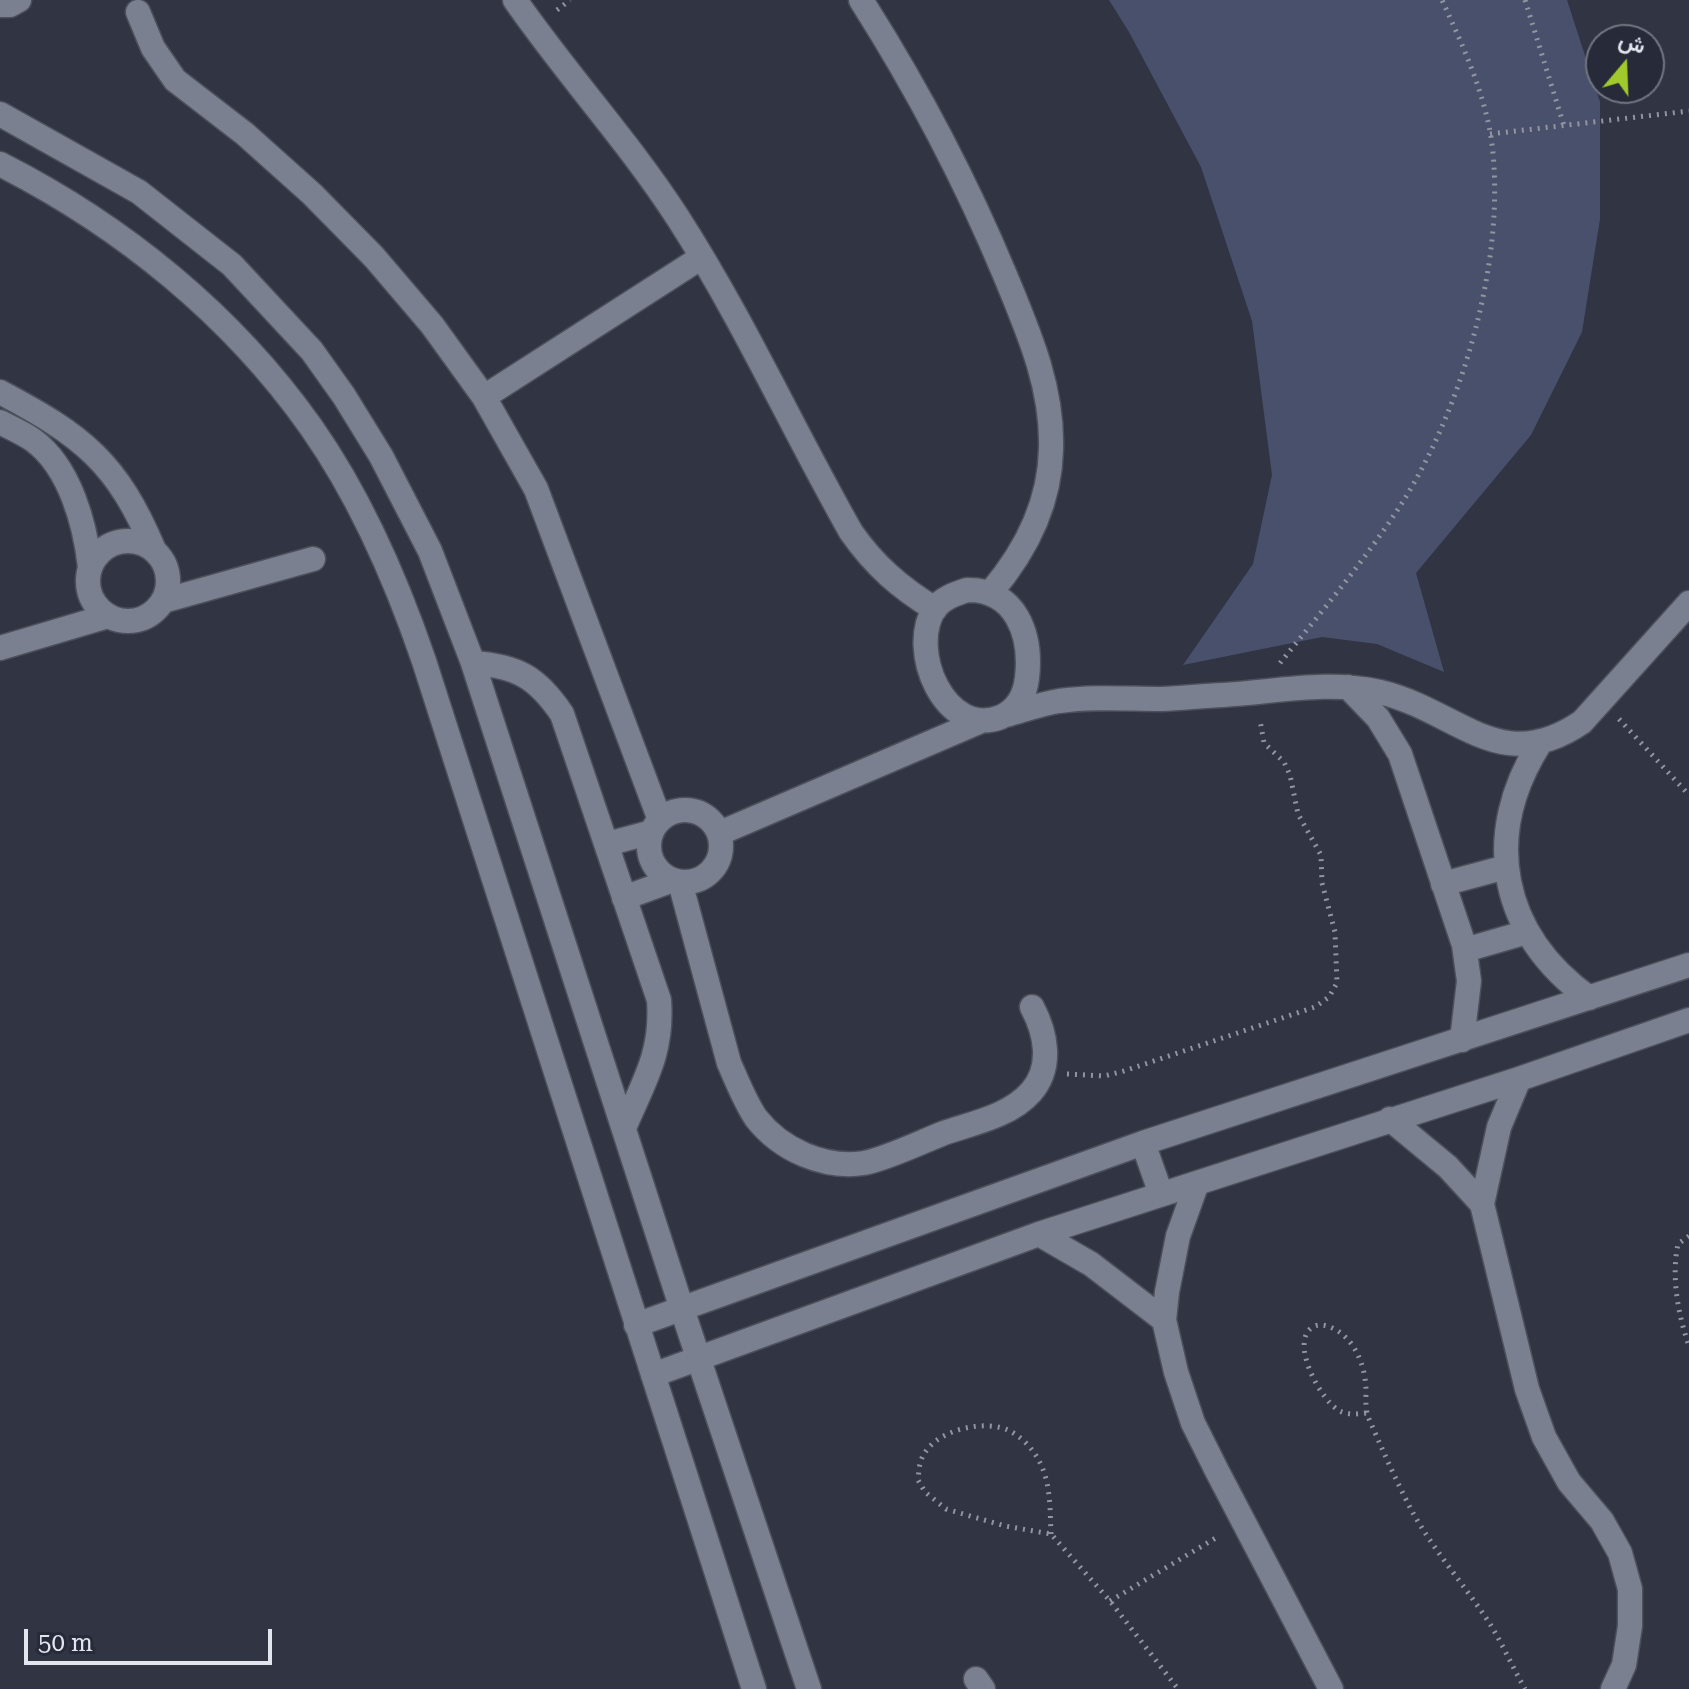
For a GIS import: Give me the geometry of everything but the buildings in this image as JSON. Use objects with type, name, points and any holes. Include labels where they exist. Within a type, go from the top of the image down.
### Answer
[{"type":"street","points":[[0,5],[10,5],[19,0]]},
{"type":"street","points":[[515,0],[635,157],[702,257],[738,316],[851,532],[867,555],[888,576],[935,609]]},
{"type":"street","points":[[861,0],[937,128],[985,228],[1035,349],[1049,401],[1051,453],[1042,503],[1022,551],[991,592]]},
{"type":"street","points":[[138,12],[153,48],[175,80],[245,134],[374,257],[432,325],[484,397],[536,489],[656,826],[649,842],[652,861],[664,876],[691,883],[711,873],[721,854],[720,833],[713,822],[693,811],[681,810],[656,826],[607,844]]},
{"type":"street","points":[[0,114],[139,192],[220,256],[312,351],[381,456],[430,551],[473,663],[698,1359],[809,1689]]},
{"type":"street","points":[[39,134],[9,168],[130,242],[181,284],[228,329],[272,377],[312,428],[377,540],[403,599],[424,661],[754,1689]]},
{"type":"street","points":[[484,397],[702,257]]},
{"type":"street","points":[[0,392],[53,420],[87,446],[113,473],[140,516],[168,574],[168,588],[155,611],[144,618],[120,620],[108,616],[97,607],[90,594],[86,532],[75,499],[57,467],[34,440],[0,422]]},
{"type":"street","points":[[34,440],[53,420]]},
{"type":"street","points":[[90,567],[98,554],[125,540],[141,542],[154,550]]},
{"type":"street","points":[[163,601],[313,559]]},
{"type":"street","points":[[981,721],[957,713],[947,703],[929,665],[927,635],[935,609],[955,594],[967,590],[991,592],[1012,609],[1024,637],[1027,682],[1023,695],[1006,715]]},
{"type":"street","points":[[720,833],[981,721],[1058,701],[1111,696],[1163,699],[1256,693],[1317,685],[1348,687],[1409,701],[1458,726],[1509,744],[1540,743],[1562,735],[1582,722],[1689,603]]},
{"type":"street","points":[[0,648],[108,616]]},
{"type":"street","points":[[473,663],[502,665],[526,675],[547,692],[562,714],[659,1000],[661,1027],[657,1054],[624,1128]]},
{"type":"street","points":[[1348,687],[1378,718],[1400,754],[1465,950],[1469,981],[1462,1040]]},
{"type":"street","points":[[1540,743],[1528,762],[1507,823],[1506,867],[1510,889],[1527,932],[1554,969],[1589,998]]},
{"type":"street","points":[[1443,884],[1506,867]]},
{"type":"street","points":[[676,881],[729,1063],[741,1089],[756,1117],[777,1139],[804,1155],[834,1163],[865,1163],[1012,1108],[1032,1090],[1044,1066],[1046,1046],[1042,1025],[1032,1007]]},
{"type":"street","points":[[624,898],[676,881]]},
{"type":"street","points":[[1465,950],[1527,932]]},
{"type":"street","points":[[636,1325],[1143,1143],[1689,965]]},
{"type":"street","points":[[653,1375],[1039,1234],[1519,1079],[1689,1020]]},
{"type":"street","points":[[1519,1079],[1499,1127],[1482,1204],[1527,1389],[1544,1437],[1569,1482],[1602,1521],[1620,1553],[1630,1589],[1630,1626],[1624,1665],[1613,1689]]},
{"type":"street","points":[[1390,1119],[1448,1167],[1482,1204]]},
{"type":"street","points":[[1143,1143],[1161,1194]]},
{"type":"street","points":[[1197,1183],[1178,1236],[1164,1320],[1176,1372],[1193,1423],[1331,1689]]},
{"type":"street","points":[[1039,1234],[1091,1264],[1164,1320]]},
{"type":"path","points":[[1044,1066],[1083,1077],[1124,1071],[1315,1007],[1329,997],[1337,983],[1335,932],[1322,883],[1321,855],[1298,814],[1290,775],[1284,762],[1264,743],[1256,693],[1358,565],[1403,502],[1439,434],[1466,363],[1493,237],[1495,186],[1490,134],[1471,64],[1442,0]]},
{"type":"path","points":[[1525,0],[1564,126]]},
{"type":"path","points":[[1490,134],[1689,111]]},
{"type":"path","points":[[1602,701],[1689,795]]},
{"type":"path","points":[[1689,1236],[1678,1244],[1676,1253],[1676,1289],[1689,1346]]},
{"type":"path","points":[[1366,1413],[1353,1415],[1340,1412],[1323,1393],[1307,1362],[1303,1345],[1305,1334],[1314,1327],[1325,1325],[1335,1329],[1353,1345],[1363,1368],[1366,1413],[1414,1515],[1491,1627],[1525,1689]]},
{"type":"path","points":[[1051,1534],[1048,1486],[1043,1469],[1024,1440],[1008,1430],[981,1426],[938,1439],[926,1450],[919,1464],[918,1480],[935,1502],[946,1509],[982,1520],[1051,1534],[1110,1601],[1178,1689]]},
{"type":"path","points":[[1110,1601],[1243,1521]]},
{"type":"shaded area","points":[[1109,0],[1567,0],[1585,56],[1585,104],[1600,104],[1600,219],[1582,332],[1531,435],[1416,573],[1444,672],[1377,644],[1322,637],[1183,665],[1253,564],[1272,475],[1252,321],[1201,167]]}]
